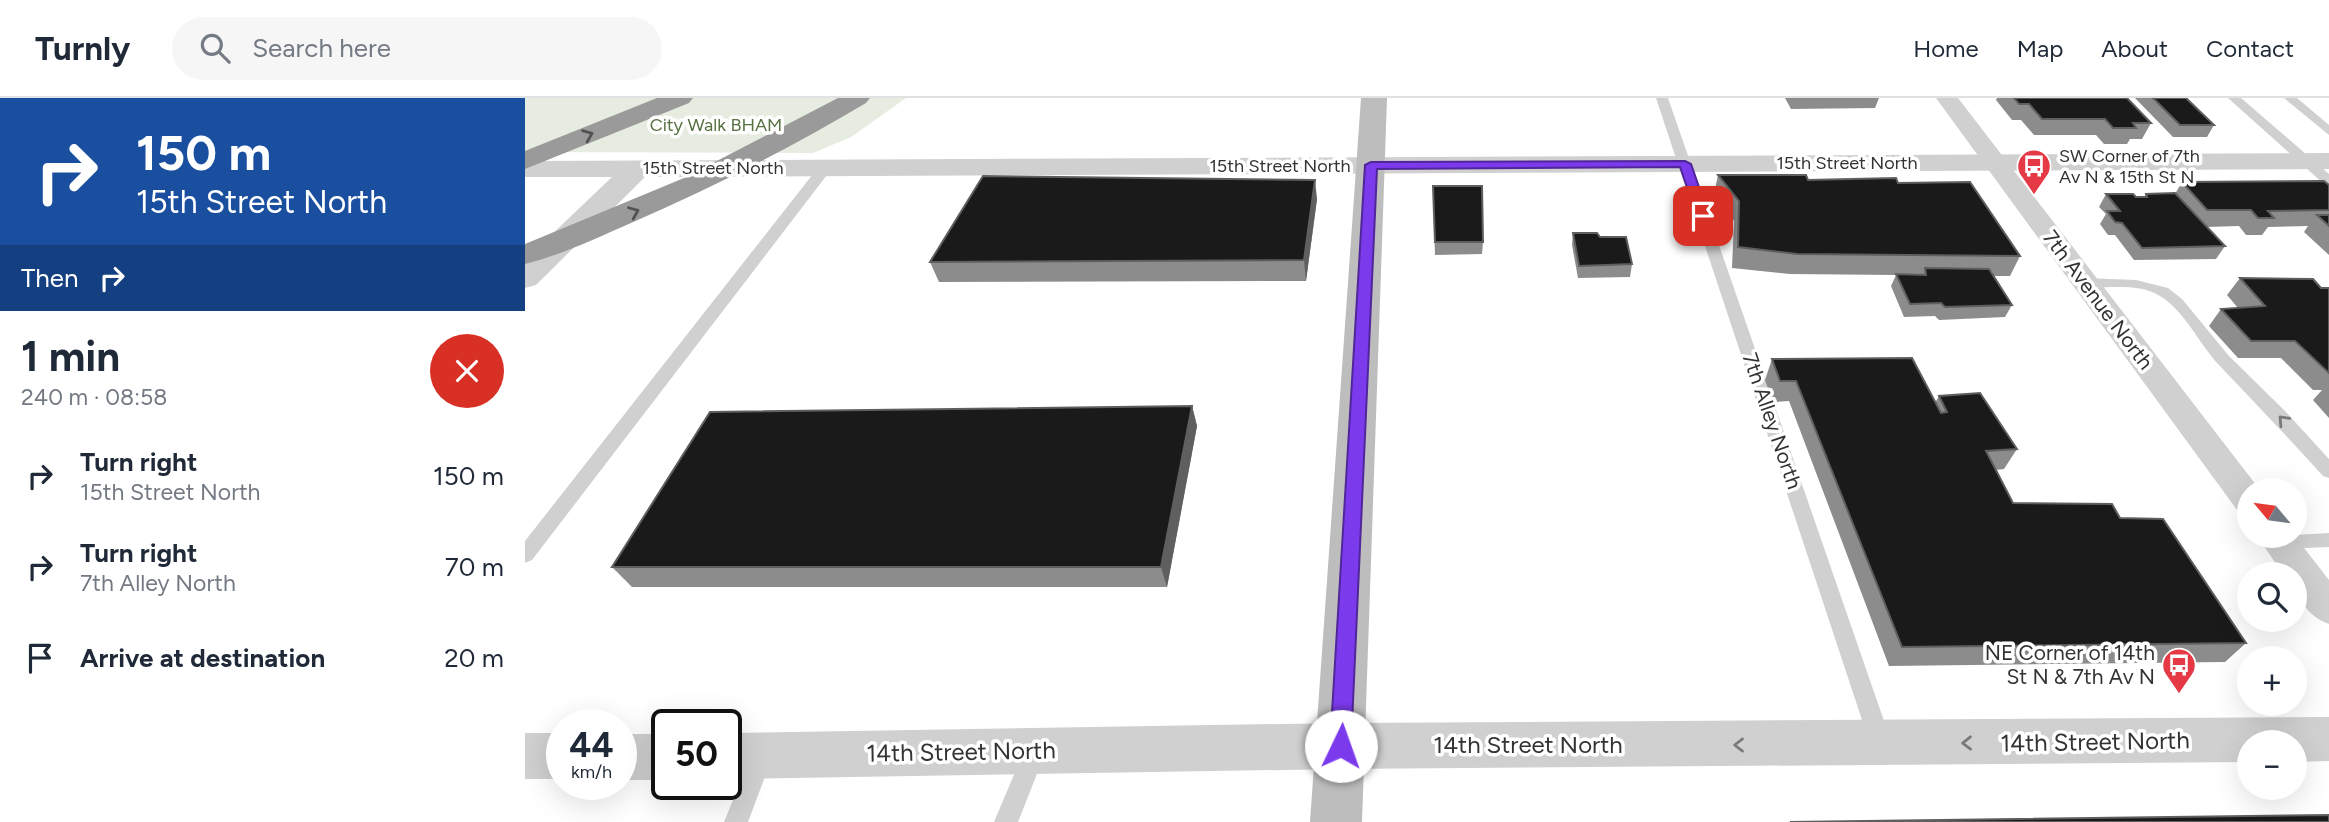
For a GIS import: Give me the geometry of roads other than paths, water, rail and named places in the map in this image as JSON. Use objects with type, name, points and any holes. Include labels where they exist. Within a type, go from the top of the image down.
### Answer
[{"type":"highway","points":[[525,161],[680,98]]},
{"type":"highway","points":[[525,255],[673,195],[751,158],[857,98]]},
{"type":"main road","points":[[1336,822],[1374,98]]},
{"type":"street","name":"7th Avenue North","points":[[1947,98],[2237,485]]},
{"type":"street","name":"15th Street North","points":[[525,169],[2318,161]]},
{"type":"street","points":[[525,278],[638,168]]},
{"type":"street","points":[[2284,548],[2329,608]]},
{"type":"street","name":"14th Street North","points":[[744,755],[1341,746],[2329,739]]},
{"type":"street","points":[[525,756],[546,756]]},
{"type":"lane","name":"7th Alley North","points":[[1661,98],[1881,744]]},
{"type":"lane","points":[[2234,98],[2318,161],[2329,181]]},
{"type":"lane","points":[[2290,98],[2329,131]]},
{"type":"lane","points":[[525,555],[825,168]]},
{"type":"lane","points":[[2085,282],[2136,284],[2163,291],[2177,302],[2223,360],[2280,416],[2329,471]]},
{"type":"lane","points":[[2307,540],[2329,540]]},
{"type":"lane","points":[[1006,822],[1035,751]]},
{"type":"lane","points":[[736,822],[744,755]]},
{"type":"place","name":"SW Corner of 7th Av N & 15th St N","points":[[2034,196]]},
{"type":"place","name":"NE Corner of 14th St N & 7th Av N","points":[[2179,695]]},
{"type":"park label","name":"City Walk BHAM","points":[[716,125]]}]
